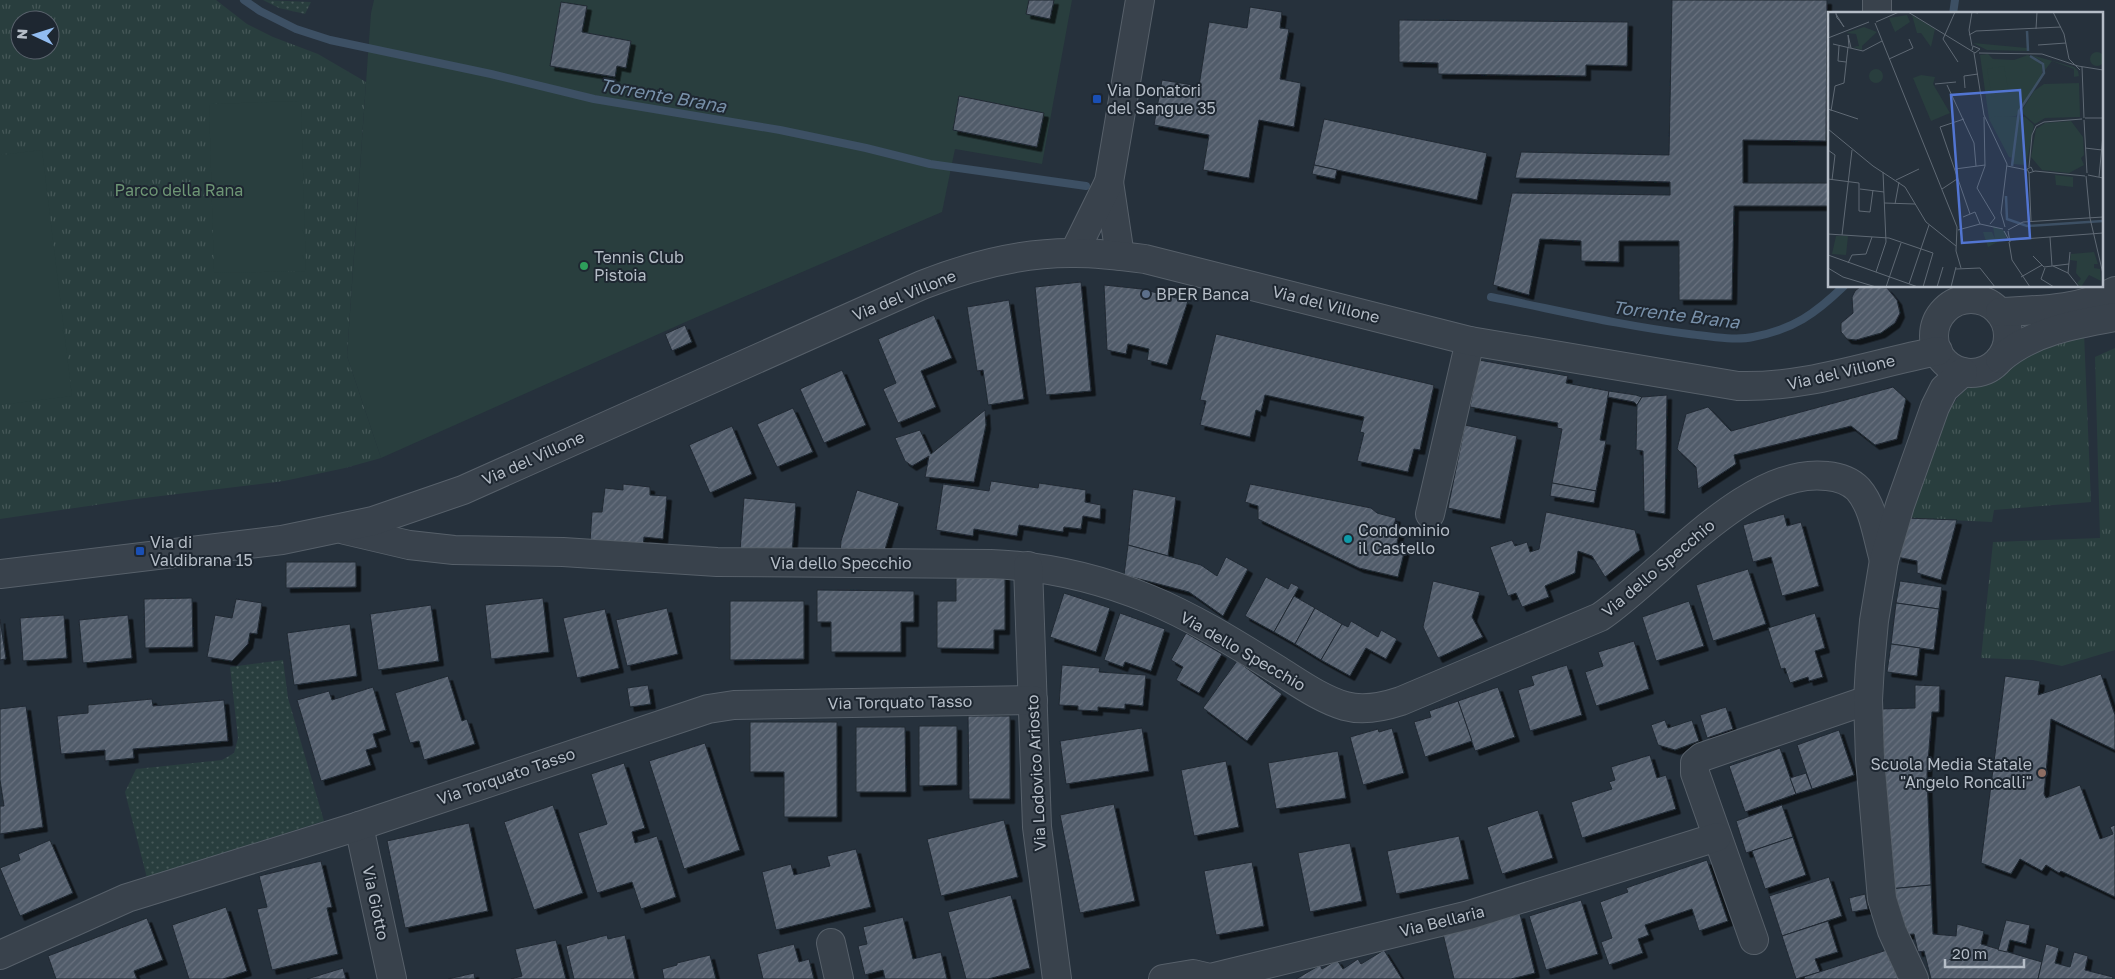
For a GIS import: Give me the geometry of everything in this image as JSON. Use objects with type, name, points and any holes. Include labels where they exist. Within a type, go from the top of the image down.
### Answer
[{"type":"street","points":[[1074,253],[1109,182],[1140,0]]},
{"type":"street","points":[[1109,182],[1120,256]]},
{"type":"street","name":"Via del Villone","points":[[0,574],[282,540],[341,529],[380,518],[463,490],[943,277],[1012,259],[1074,253],[1120,256],[1171,265],[1470,341],[1706,382],[1763,387],[1810,382],[1902,358],[1938,351]]},
{"type":"street","points":[[2115,291],[2084,302],[2052,309],[1967,299],[1957,302],[1941,314],[1935,330],[1935,344],[1944,360],[1952,367],[1964,372],[1974,372],[1987,369],[2025,342],[2055,330],[2115,317]]},
{"type":"street","points":[[1982,300],[2006,324],[2008,337],[2006,347],[2000,359]]},
{"type":"street","points":[[1430,514],[1470,341]]},
{"type":"street","name":"Via dello Specchio","points":[[1914,979],[1892,931],[1882,899],[1874,815],[1868,700],[1874,622],[1884,560],[1900,504],[1935,408],[1944,389],[1964,372]]},
{"type":"street","name":"Via dello Specchio","points":[[341,529],[433,549],[563,552],[717,562],[1028,566],[1070,574],[1149,599],[1205,625],[1322,696],[1345,706],[1369,708],[1401,701],[1600,617],[1732,508],[1767,488],[1795,478],[1808,476],[1835,477],[1856,487],[1869,506],[1884,560]]},
{"type":"street","name":"Via Lodovico Ariosto","points":[[1028,566],[1037,827],[1057,979]]},
{"type":"street","name":"Via Torquato Tasso","points":[[0,955],[127,898],[359,826],[708,708],[734,705],[1033,700]]},
{"type":"street","points":[[1754,940],[1694,770],[1697,761],[1702,757],[1868,700]]},
{"type":"street","name":"Via Giotto","points":[[359,826],[392,979]]},
{"type":"street","name":"Via Bellaria","points":[[1163,979],[1193,974],[1211,979],[1469,915],[1717,837]]},
{"type":"street","points":[[830,943],[839,979]]},
{"type":"green space","name":"Parco della Rana","points":[[0,0],[216,0],[247,24],[273,37],[318,54],[366,82],[347,356],[381,458],[284,481],[136,499],[0,519]]},
{"type":"green space","points":[[263,0],[311,2],[305,14],[279,8]]},
{"type":"green space","name":"Tennis Club Pistoia","points":[[374,0],[1072,0],[1042,164],[955,149],[942,212],[690,320],[381,458],[347,356],[371,13]]},
{"type":"green space","points":[[301,101],[306,271],[214,273],[209,104]]},
{"type":"green space","points":[[42,150],[72,396],[0,405],[0,155]]},
{"type":"green space","points":[[2084,333],[2091,502],[1994,510],[1992,522],[1906,518],[1947,414],[1958,397],[1972,384],[1996,355]]},
{"type":"green space","points":[[2115,348],[2115,650],[2062,666],[2033,660],[1981,658],[1993,542],[2100,538],[2095,357]]},
{"type":"green space","points":[[283,660],[288,698],[324,821],[147,878],[125,792],[136,769],[222,760],[234,753],[238,738],[230,667]]},
{"type":"building","points":[[1029,0],[1054,0],[1050,19],[1026,14]]},
{"type":"building","points":[[1672,0],[1827,0],[1826,141],[1743,140],[1743,183],[1828,183],[1828,206],[1734,206],[1732,300],[1679,300],[1679,241],[1619,241],[1619,262],[1581,261],[1581,241],[1540,239],[1529,295],[1493,285],[1512,193],[1670,195],[1670,182],[1515,178],[1521,152],[1669,155]]},
{"type":"building","points":[[561,2],[587,6],[582,32],[631,41],[626,68],[617,66],[615,77],[550,66]]},
{"type":"building","points":[[1250,7],[1282,12],[1280,28],[1289,29],[1280,79],[1301,83],[1294,127],[1259,120],[1249,178],[1203,170],[1209,135],[1154,125],[1162,80],[1199,86],[1209,22],[1247,28]]},
{"type":"building","points":[[1399,20],[1628,22],[1627,66],[1586,65],[1586,76],[1438,74],[1438,63],[1399,62]]},
{"type":"building","points":[[959,96],[1044,113],[1037,147],[953,130]]},
{"type":"building","points":[[1324,119],[1487,153],[1477,200],[1314,165]]},
{"type":"building","points":[[1314,165],[1337,170],[1335,179],[1312,174]]},
{"type":"building","points":[[1081,282],[1091,391],[1046,395],[1035,287]]},
{"type":"building","points":[[1104,285],[1142,289],[1188,301],[1167,365],[1147,360],[1149,349],[1128,344],[1126,354],[1107,350]]},
{"type":"building","points":[[1859,288],[1887,288],[1897,300],[1900,313],[1895,323],[1881,333],[1856,340],[1847,339],[1841,332],[1841,323],[1853,313],[1852,297]]},
{"type":"building","points":[[1009,300],[1024,399],[988,405],[983,370],[977,371],[967,307]]},
{"type":"building","points":[[934,315],[952,358],[921,371],[936,407],[898,423],[883,389],[896,383],[878,339]]},
{"type":"building","points":[[685,325],[692,342],[672,351],[665,334]]},
{"type":"building","points":[[1216,334],[1434,385],[1420,450],[1414,449],[1408,472],[1357,461],[1364,433],[1360,432],[1364,417],[1265,395],[1261,412],[1256,410],[1250,437],[1200,425],[1206,401],[1200,400]]},
{"type":"building","points":[[1479,360],[1568,376],[1566,383],[1609,391],[1600,440],[1606,441],[1596,491],[1552,483],[1562,429],[1557,428],[1558,423],[1470,407]]},
{"type":"building","points":[[842,370],[866,425],[824,443],[800,389]]},
{"type":"building","points":[[1893,387],[1906,399],[1897,439],[1875,445],[1851,426],[1734,455],[1736,464],[1698,489],[1696,467],[1677,449],[1686,414],[1708,407],[1731,431]]},
{"type":"building","points":[[1609,391],[1642,397],[1637,405],[1634,402],[1608,397]]},
{"type":"building","points":[[1667,395],[1665,514],[1644,511],[1643,451],[1636,450],[1637,405],[1642,397]]},
{"type":"building","points":[[793,408],[813,452],[777,467],[757,424]]},
{"type":"building","points":[[985,410],[986,425],[974,482],[925,477],[929,456],[912,466],[905,461],[895,438],[920,430],[931,454]]},
{"type":"building","points":[[1465,425],[1517,436],[1500,519],[1448,508]]},
{"type":"building","points":[[732,426],[752,474],[710,493],[689,445]]},
{"type":"building","points":[[991,481],[1038,488],[1039,483],[1086,490],[1085,502],[1101,505],[1100,519],[1083,516],[1081,529],[1064,527],[1063,532],[1019,525],[1017,536],[974,529],[973,536],[936,530],[943,484],[989,491]]},
{"type":"building","points":[[1552,483],[1596,491],[1594,503],[1550,496]]},
{"type":"building","points":[[623,484],[650,487],[650,495],[667,496],[663,539],[644,537],[643,546],[590,542],[592,512],[602,512],[605,488],[623,490]]},
{"type":"building","name":"Condominio il Castello","points":[[1250,484],[1371,508],[1377,513],[1396,518],[1393,529],[1400,530],[1396,547],[1405,549],[1398,577],[1359,568],[1258,519],[1258,506],[1245,502]]},
{"type":"building","points":[[1133,489],[1176,497],[1168,556],[1128,545]]},
{"type":"building","points":[[857,490],[899,503],[883,556],[840,555],[841,541]]},
{"type":"building","points":[[744,498],[796,503],[792,553],[740,551]]},
{"type":"building","points":[[1546,512],[1635,530],[1640,550],[1605,577],[1592,556],[1578,551],[1575,573],[1545,586],[1549,597],[1522,607],[1516,593],[1508,596],[1490,547],[1512,540],[1515,546],[1527,542],[1530,552],[1539,549]]},
{"type":"building","points":[[1784,514],[1787,526],[1801,522],[1819,586],[1782,596],[1771,557],[1753,562],[1743,525]]},
{"type":"building","points":[[1906,518],[1957,520],[1941,580],[1917,573],[1917,561],[1897,557]]},
{"type":"building","points":[[1128,545],[1201,565],[1217,576],[1226,557],[1248,569],[1223,616],[1189,592],[1124,575]]},
{"type":"building","points":[[286,562],[356,562],[356,587],[286,588]]},
{"type":"building","points":[[1748,569],[1766,624],[1713,641],[1696,585]]},
{"type":"building","points":[[956,571],[1005,571],[1005,630],[994,630],[994,649],[937,648],[937,601],[956,601]]},
{"type":"building","points":[[1266,577],[1288,589],[1291,583],[1299,587],[1274,632],[1245,616]]},
{"type":"building","points":[[1433,581],[1480,592],[1472,617],[1483,637],[1438,658],[1423,627]]},
{"type":"building","points":[[1900,581],[1942,587],[1939,609],[1896,603]]},
{"type":"building","points":[[817,590],[914,591],[914,622],[901,622],[901,652],[831,652],[831,622],[817,622]]},
{"type":"building","points":[[1064,593],[1110,608],[1096,652],[1050,637]]},
{"type":"building","points":[[1294,596],[1315,608],[1295,644],[1274,632]]},
{"type":"building","points":[[192,598],[193,647],[145,648],[144,599]]},
{"type":"building","points":[[543,598],[549,652],[491,659],[485,605]]},
{"type":"building","points":[[236,599],[262,603],[257,634],[250,633],[248,644],[232,661],[207,657],[215,615],[232,618]]},
{"type":"building","points":[[730,601],[804,601],[804,659],[730,660]]},
{"type":"building","points":[[1689,601],[1704,646],[1656,661],[1642,617]]},
{"type":"building","points":[[1896,603],[1939,609],[1934,650],[1891,644]]},
{"type":"building","points":[[431,605],[439,661],[378,670],[370,614]]},
{"type":"building","points":[[667,608],[678,654],[627,666],[616,620]]},
{"type":"building","points":[[1315,608],[1342,624],[1321,660],[1295,644]]},
{"type":"building","points":[[605,609],[619,668],[577,678],[563,618]]},
{"type":"building","points":[[1120,613],[1165,629],[1151,671],[1125,662],[1123,667],[1104,660]]},
{"type":"building","points":[[1815,613],[1825,648],[1815,651],[1823,677],[1809,681],[1808,677],[1790,683],[1785,668],[1781,669],[1768,628]]},
{"type":"building","points":[[64,615],[67,658],[23,661],[20,618]]},
{"type":"building","points":[[128,615],[132,658],[83,663],[79,620]]},
{"type":"building","points":[[0,619],[6,659],[0,660]]},
{"type":"building","points":[[1351,621],[1378,637],[1381,630],[1397,639],[1386,659],[1366,648],[1350,676],[1321,660],[1342,624],[1348,627]]},
{"type":"building","points":[[350,624],[357,676],[294,685],[287,633]]},
{"type":"building","points":[[1186,633],[1222,654],[1199,693],[1176,680],[1183,667],[1171,660]]},
{"type":"building","points":[[1634,641],[1649,689],[1596,706],[1585,672],[1603,666],[1598,652]]},
{"type":"building","points":[[1891,644],[1920,648],[1917,676],[1887,672]]},
{"type":"building","points":[[1237,661],[1282,694],[1247,741],[1203,708]]},
{"type":"building","points":[[1062,665],[1100,668],[1099,672],[1146,675],[1143,706],[1125,704],[1125,709],[1098,707],[1098,711],[1078,710],[1078,706],[1059,705]]},
{"type":"building","points":[[1567,665],[1582,715],[1530,731],[1518,690],[1534,685],[1531,676]]},
{"type":"building","name":"Scuola Media Statale \"Angelo Roncalli\"","points":[[2101,674],[2115,715],[2115,750],[2051,719],[2044,794],[2046,798],[2080,785],[2100,839],[2113,834],[2110,827],[2115,825],[2115,897],[2061,871],[2059,873],[2046,865],[2042,871],[2020,859],[2011,874],[1981,863],[2005,676],[2040,681],[2038,695]]},
{"type":"building","points":[[448,676],[462,721],[467,719],[475,744],[424,760],[419,741],[410,743],[395,693]]},
{"type":"building","points":[[648,685],[651,704],[630,707],[627,688]]},
{"type":"building","points":[[1915,685],[1940,686],[1939,712],[1932,712],[1927,774],[1931,885],[1890,889],[1880,709],[1915,708]]},
{"type":"building","points":[[373,687],[386,730],[373,734],[377,747],[366,750],[371,765],[321,781],[297,700],[329,691],[332,700]]},
{"type":"building","points":[[1498,687],[1515,737],[1475,751],[1458,701]]},
{"type":"building","points":[[152,699],[153,706],[224,700],[228,741],[133,749],[134,758],[105,761],[105,750],[61,754],[57,716],[88,713],[88,705]]},
{"type":"building","points":[[1458,701],[1472,741],[1425,757],[1414,722],[1431,717],[1429,711]]},
{"type":"building","points":[[26,706],[43,827],[0,834],[0,806],[4,806],[0,780],[0,709]]},
{"type":"building","points":[[1726,707],[1733,729],[1707,738],[1700,715]]},
{"type":"building","points":[[968,716],[1010,716],[1010,799],[969,799]]},
{"type":"building","points":[[1665,720],[1668,728],[1692,720],[1699,741],[1675,750],[1658,745],[1651,725]]},
{"type":"building","points":[[750,722],[837,722],[837,817],[784,817],[784,772],[750,772]]},
{"type":"building","points":[[919,726],[957,726],[957,785],[919,786]]},
{"type":"building","points":[[856,727],[905,727],[906,792],[856,792]]},
{"type":"building","points":[[1142,728],[1149,771],[1066,784],[1060,741]]},
{"type":"building","points":[[1392,728],[1404,773],[1363,785],[1350,737],[1378,729],[1379,732]]},
{"type":"building","points":[[1839,730],[1854,775],[1812,789],[1797,745]]},
{"type":"building","points":[[705,743],[740,850],[684,869],[649,761]]},
{"type":"building","points":[[1780,748],[1796,794],[1745,812],[1729,766]]},
{"type":"building","points":[[1338,751],[1346,798],[1276,809],[1268,763]]},
{"type":"building","points":[[1650,755],[1657,778],[1666,775],[1676,809],[1582,838],[1571,802],[1612,789],[1609,782],[1615,780],[1611,767]]},
{"type":"building","points":[[1226,761],[1239,827],[1194,836],[1181,770]]},
{"type":"building","points":[[624,763],[645,828],[632,832],[635,843],[657,836],[676,897],[641,909],[632,882],[597,893],[578,833],[607,824],[591,774]]},
{"type":"building","points":[[1806,773],[1812,789],[1796,794],[1790,778]]},
{"type":"building","points":[[1114,804],[1135,901],[1080,913],[1060,815]]},
{"type":"building","points":[[553,805],[583,893],[534,910],[504,822]]},
{"type":"building","points":[[1782,805],[1793,837],[1746,853],[1736,821]]},
{"type":"building","points":[[1538,810],[1553,858],[1502,874],[1487,827]]},
{"type":"building","points":[[1004,820],[1018,877],[941,896],[927,839]]},
{"type":"building","points":[[469,823],[488,911],[405,928],[387,841]]},
{"type":"building","points":[[1459,836],[1469,879],[1396,894],[1387,851]]},
{"type":"building","points":[[1793,837],[1806,875],[1765,889],[1752,851]]},
{"type":"building","points":[[50,840],[73,893],[20,916],[0,868],[20,860],[18,854]]},
{"type":"building","points":[[1350,843],[1362,901],[1310,912],[1298,853]]},
{"type":"building","points":[[856,849],[871,907],[776,930],[762,872],[791,864],[794,875],[830,866],[827,856]]},
{"type":"building","points":[[1707,860],[1728,921],[1699,931],[1692,909],[1645,925],[1649,935],[1638,939],[1643,953],[1609,965],[1601,942],[1612,938],[1600,902],[1628,892],[1626,888]]},
{"type":"building","points":[[321,861],[332,907],[327,908],[338,954],[272,970],[257,909],[267,907],[259,876]]},
{"type":"building","points":[[1252,862],[1264,926],[1216,935],[1204,871]]},
{"type":"building","points":[[1829,877],[1842,916],[1782,936],[1769,896]]},
{"type":"building","points":[[1931,885],[1933,934],[1956,936],[1957,924],[1984,931],[1981,944],[2042,962],[2038,979],[1931,979],[1924,951],[1918,952],[1914,934],[1900,935],[1890,889]]},
{"type":"building","points":[[1865,894],[1868,909],[1852,912],[1849,898]]},
{"type":"building","points":[[1011,895],[1030,968],[988,979],[966,979],[948,912]]},
{"type":"building","points":[[1581,900],[1598,954],[1546,970],[1529,916]]},
{"type":"building","points":[[226,907],[247,971],[223,979],[189,979],[172,925]]},
{"type":"building","points":[[1520,914],[1535,973],[1511,979],[1454,979],[1443,934]]},
{"type":"building","points":[[903,917],[913,959],[941,952],[947,979],[885,979],[883,970],[865,975],[858,946],[867,944],[863,927]]},
{"type":"building","points":[[147,918],[163,960],[134,971],[137,979],[56,979],[48,956]]},
{"type":"building","points":[[2006,920],[2030,925],[2026,944],[2010,940],[2007,952],[1998,950]]},
{"type":"building","points":[[1828,921],[1838,952],[1815,959],[1820,972],[1796,979],[1782,936]]},
{"type":"building","points":[[607,935],[608,939],[625,935],[635,979],[574,979],[566,946]]},
{"type":"building","points":[[556,940],[566,979],[511,979],[522,976],[515,949]]},
{"type":"building","points":[[794,944],[799,962],[809,959],[814,979],[763,979],[757,954]]},
{"type":"building","points":[[2046,944],[2059,948],[2055,963],[2070,967],[2074,952],[2088,956],[2085,970],[2113,977],[2112,979],[2038,979]]},
{"type":"building","points":[[1893,948],[1903,979],[1805,979],[1804,977]]},
{"type":"building","points":[[1384,950],[1402,979],[1296,979],[1320,965],[1322,969],[1337,960],[1343,969],[1358,959],[1361,964]]},
{"type":"building","points":[[710,955],[716,979],[664,979],[662,969],[677,965],[677,963]]},
{"type":"building","points":[[343,968],[346,979],[307,979]]},
{"type":"building","points":[[474,973],[475,979],[448,979]]},
{"type":"waterway","name":"Torrente Brana","points":[[244,0],[260,11],[296,29],[330,40],[491,74],[594,99],[780,130],[930,164],[1086,186]]},
{"type":"waterway","name":"Torrente Brana","points":[[1953,12],[1955,0]]},
{"type":"waterway","name":"Torrente Brana","points":[[1491,297],[1639,327],[1712,337],[1746,338],[1767,334],[1792,325],[1824,304],[1842,288]]},
{"type":"place","name":"Via Donatori del Sangue 35","points":[[1097,99]]},
{"type":"place","name":"Tennis Club Pistoia","points":[[584,266]]},
{"type":"place","name":"BPER Banca","points":[[1146,294]]},
{"type":"place","name":"Condominio il Castello","points":[[1348,539]]},
{"type":"place","name":"Via di Valdibrana 15","points":[[140,551]]},
{"type":"place","name":"Scuola Media Statale \"Angelo Roncalli\"","points":[[2042,773]]}]
